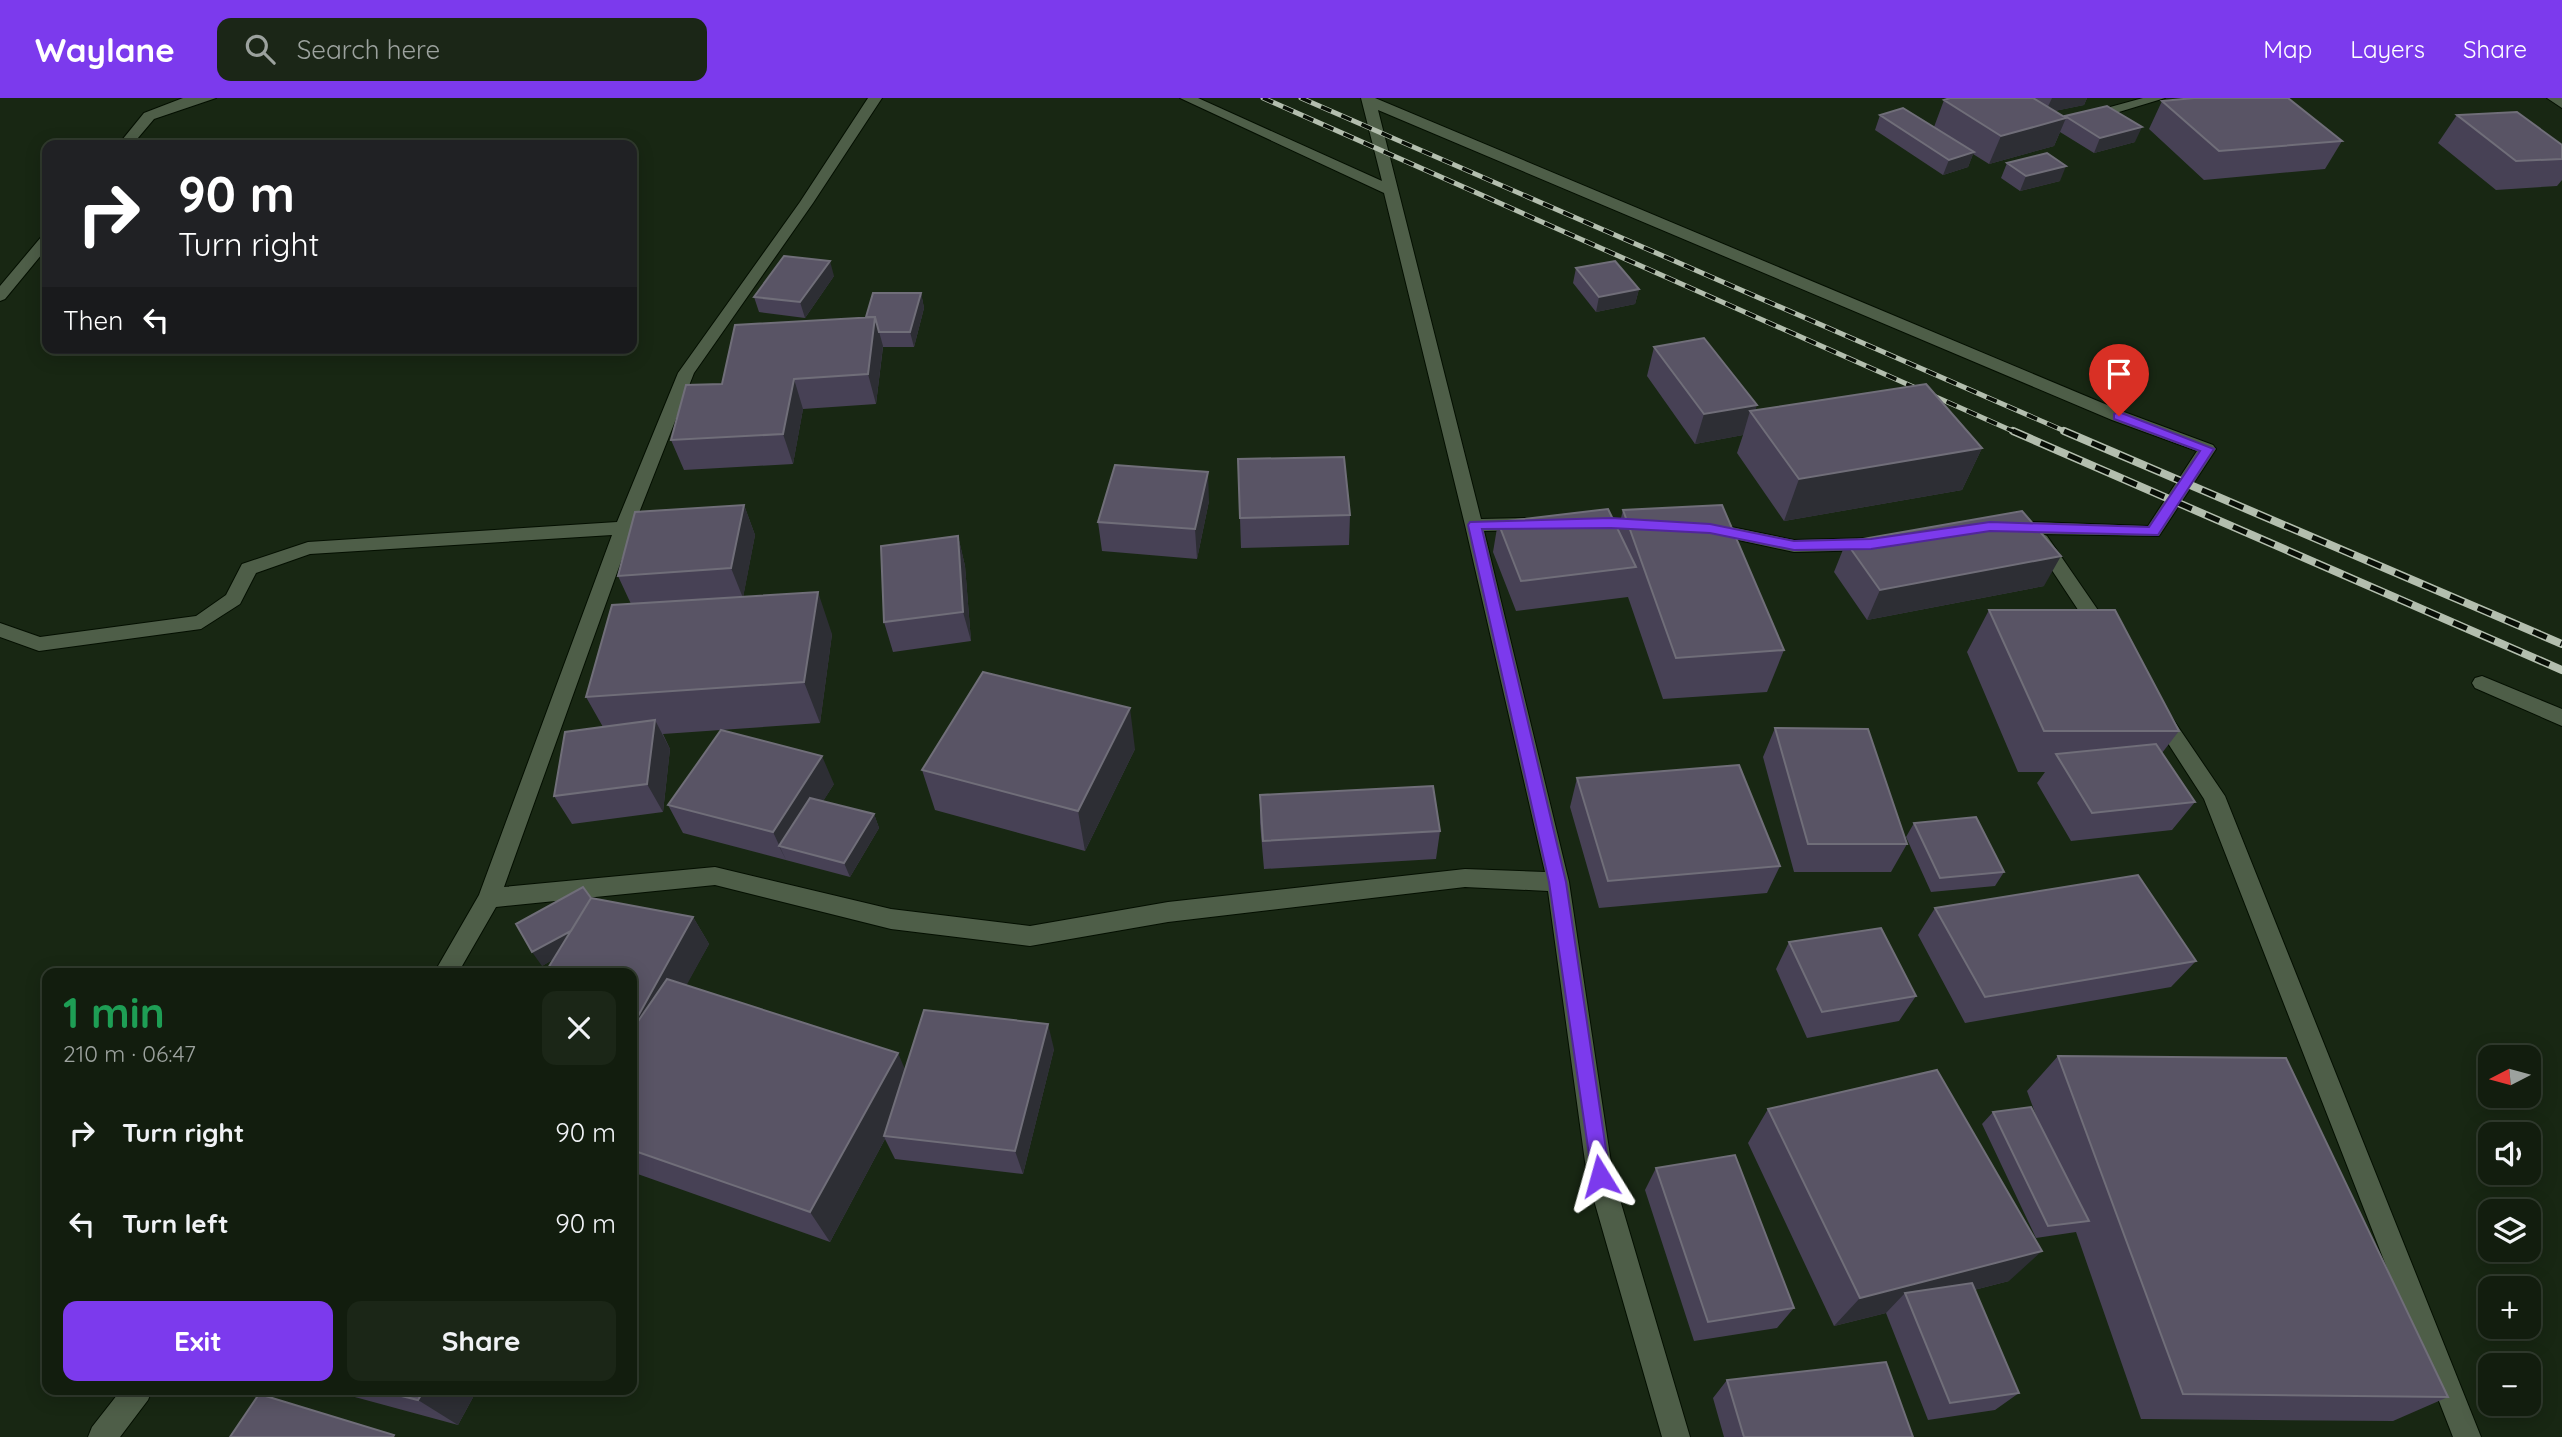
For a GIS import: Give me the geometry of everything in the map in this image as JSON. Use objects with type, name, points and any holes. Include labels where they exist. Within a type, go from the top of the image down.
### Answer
[{"type":"street","points":[[129,140],[149,116],[190,100],[209,98]]},
{"type":"street","points":[[449,968],[489,898],[624,528],[686,373],[806,204],[875,98]]},
{"type":"street","points":[[1187,98],[1390,190]]},
{"type":"street","points":[[2069,124],[2158,98]]},
{"type":"street","points":[[2554,98],[2562,104]]},
{"type":"street","points":[[1369,100],[1474,525],[1558,882],[1600,1176],[1676,1437]]},
{"type":"street","points":[[1369,100],[2119,416],[2207,449],[2153,531],[2022,528],[2116,651]]},
{"type":"street","points":[[0,296],[42,245]]},
{"type":"street","points":[[1474,525],[1543,524]]},
{"type":"street","points":[[1685,527],[1710,528],[1794,546],[1871,544],[1897,540]]},
{"type":"street","points":[[0,630],[39,644],[201,622],[233,599],[248,569],[308,548],[624,528]]},
{"type":"street","points":[[2482,683],[2562,718]]},
{"type":"street","points":[[2146,696],[2214,796],[2467,1437]]},
{"type":"street","points":[[489,898],[715,876],[891,919],[1030,936],[1168,912],[1465,878],[1558,882]]},
{"type":"street","points":[[103,1437],[134,1395]]},
{"type":"building","points":[[2033,98],[2066,118],[2001,136],[1944,100]]},
{"type":"building","points":[[2194,98],[2288,98],[2342,141],[2219,151],[2162,101]]},
{"type":"building","points":[[2107,106],[2142,127],[2100,138],[2065,116]]},
{"type":"building","points":[[1903,108],[1974,152],[1949,160],[1880,115]]},
{"type":"building","points":[[2517,112],[2562,145],[2562,159],[2516,161],[2457,115]]},
{"type":"building","points":[[2047,153],[2066,166],[2026,176],[2007,163]]},
{"type":"building","points":[[784,256],[830,261],[800,302],[754,297]]},
{"type":"building","points":[[1615,261],[1639,289],[1599,297],[1576,268]]},
{"type":"building","points":[[873,293],[921,293],[910,332],[879,332],[875,317],[866,317]]},
{"type":"building","points":[[875,317],[868,374],[794,379],[783,434],[671,440],[686,385],[722,384],[735,325]]},
{"type":"building","points":[[1704,338],[1757,405],[1704,414],[1654,347]]},
{"type":"building","points":[[1926,384],[1982,448],[1799,479],[1750,411]]},
{"type":"building","points":[[1344,457],[1350,515],[1240,518],[1238,459]]},
{"type":"building","points":[[1115,465],[1208,472],[1195,529],[1098,522]]},
{"type":"building","points":[[744,505],[731,568],[618,576],[635,512]]},
{"type":"building","points":[[1722,505],[1784,650],[1676,658],[1623,510]]},
{"type":"building","points":[[1608,509],[1636,567],[1521,581],[1498,522]]},
{"type":"building","points":[[2022,511],[2061,556],[1880,590],[1846,542]]},
{"type":"building","points":[[958,536],[963,612],[884,622],[881,546]]},
{"type":"building","points":[[818,592],[804,682],[586,697],[612,605]]},
{"type":"building","points":[[1989,610],[2115,610],[2179,731],[2044,731]]},
{"type":"building","points":[[983,672],[1130,708],[1078,811],[922,770]]},
{"type":"building","points":[[655,720],[647,784],[554,796],[565,732]]},
{"type":"building","points":[[1775,728],[1868,729],[1907,844],[1808,844]]},
{"type":"building","points":[[721,730],[822,756],[773,832],[668,805]]},
{"type":"building","points":[[2156,744],[2195,802],[2092,813],[2056,754]]},
{"type":"building","points":[[1739,765],[1780,866],[1608,881],[1577,778]]},
{"type":"building","points":[[1433,786],[1440,831],[1263,841],[1260,795]]},
{"type":"building","points":[[810,798],[874,814],[844,863],[779,846]]},
{"type":"building","points":[[1976,817],[2004,872],[1940,878],[1914,823]]},
{"type":"building","points":[[2138,875],[2196,961],[1985,997],[1935,908]]},
{"type":"building","points":[[583,887],[591,898],[571,931],[532,952],[516,924]]},
{"type":"building","points":[[591,898],[693,917],[637,1018],[637,968],[548,968]]},
{"type":"building","points":[[1881,928],[1916,996],[1822,1012],[1789,942]]},
{"type":"building","points":[[667,979],[898,1053],[810,1212],[637,1152],[637,1023]]},
{"type":"building","points":[[924,1010],[1048,1024],[1015,1151],[884,1136]]},
{"type":"building","points":[[2058,1056],[2286,1058],[2448,1397],[2183,1394]]},
{"type":"building","points":[[1937,1070],[2042,1251],[1860,1298],[1768,1109]]},
{"type":"building","points":[[2031,1107],[2089,1221],[2048,1226],[1993,1112]]},
{"type":"building","points":[[1735,1155],[1794,1308],[1708,1322],[1656,1168]]},
{"type":"building","points":[[1972,1283],[2019,1393],[1950,1403],[1905,1293]]},
{"type":"building","points":[[1886,1362],[1913,1437],[1744,1437],[1727,1380]]},
{"type":"building","points":[[258,1395],[394,1435],[393,1437],[230,1437]]},
{"type":"building","points":[[398,1395],[421,1395],[418,1400]]},
{"type":"railway","points":[[1263,98],[2017,433]]},
{"type":"railway","points":[[1301,98],[2069,433]]},
{"type":"railway","points":[[2013,431],[2562,670]]},
{"type":"railway","points":[[2064,431],[2562,644]]},
{"type":"route","points":[[1600,1176],[1558,882],[1474,525],[1611,523],[1710,528],[1794,546],[1871,544],[1990,527],[2153,531],[2207,449],[2119,416]]}]
